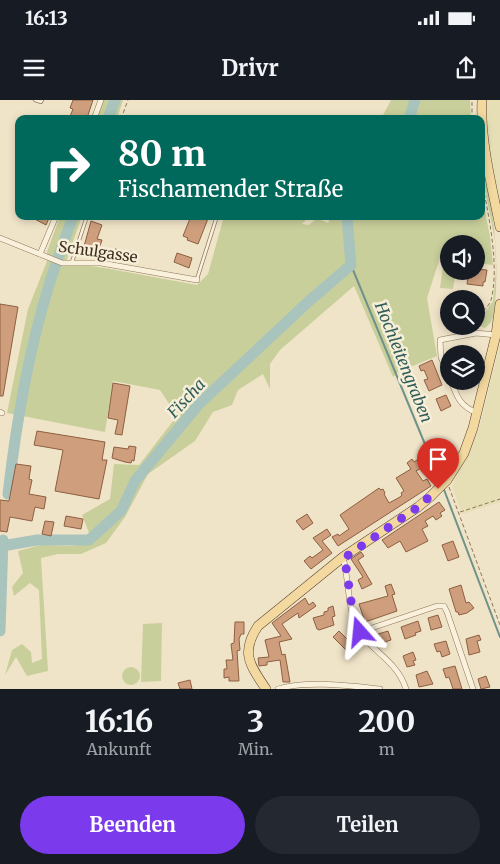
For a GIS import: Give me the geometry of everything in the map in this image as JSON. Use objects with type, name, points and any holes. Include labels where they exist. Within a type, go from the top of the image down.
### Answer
[{"type":"main road","points":[[482,100],[483,115]]},
{"type":"main road","points":[[485,142],[500,227]]},
{"type":"main road","points":[[266,689],[252,668],[248,658],[250,637],[258,626],[344,558],[418,507],[443,484],[464,453],[478,413],[496,335],[500,304]]},
{"type":"street","points":[[95,115],[101,100]]},
{"type":"street","points":[[40,254],[54,220]]},
{"type":"street","name":"Schulgasse","points":[[0,238],[62,263],[101,263],[196,280]]},
{"type":"street","points":[[440,345],[440,340],[476,333],[496,335]]},
{"type":"street","points":[[454,390],[458,399],[467,409],[478,413]]},
{"type":"street","points":[[344,558],[353,618],[360,632],[397,669],[403,678],[406,689]]},
{"type":"street","points":[[360,632],[437,606],[444,606],[448,612],[473,689]]},
{"type":"street","points":[[278,689],[286,686],[334,684],[380,689]]},
{"type":"lane","points":[[35,100],[41,102],[42,100]]},
{"type":"lane","points":[[72,262],[86,220]]},
{"type":"lane","points":[[196,280],[216,220]]},
{"type":"path","points":[[122,115],[128,100]]},
{"type":"path","points":[[472,100],[472,115]]},
{"type":"path","points":[[485,199],[492,235],[495,273],[491,301],[485,308]]},
{"type":"path","points":[[443,484],[459,512],[500,625]]},
{"type":"path","points":[[459,512],[500,499]]},
{"type":"shaded area","points":[[486,100],[500,100],[500,205],[489,147]]},
{"type":"shaded area","points":[[500,344],[500,502],[462,514],[452,486],[479,429]]},
{"type":"green space","points":[[103,100],[123,100],[118,115],[97,115]]},
{"type":"green space","points":[[391,100],[470,100],[471,115],[383,115]]},
{"type":"green space","points":[[485,168],[494,238],[485,190]]},
{"type":"green space","points":[[485,211],[493,265],[485,264],[485,235],[440,235],[440,258],[427,298],[437,356],[398,372],[393,377],[354,286],[280,350],[270,364],[270,389],[263,374],[238,390],[232,405],[213,412],[195,441],[148,474],[125,517],[106,543],[81,554],[58,554],[41,558],[48,671],[27,676],[16,657],[5,675],[12,650],[22,644],[31,652],[32,663],[42,659],[39,590],[30,583],[14,596],[12,587],[23,573],[18,551],[41,545],[72,546],[94,540],[82,515],[110,499],[114,464],[139,465],[177,416],[160,390],[113,381],[105,432],[7,413],[28,309],[47,261],[47,252],[59,220],[81,220],[66,262],[68,263],[197,285],[208,274],[223,220],[306,220],[302,224],[309,225],[315,220],[328,223],[329,220],[485,220]]},
{"type":"green space","points":[[496,271],[494,314],[490,323],[485,328],[485,312],[493,301]]},
{"type":"green space","points":[[441,280],[454,280],[453,289],[440,288]]},
{"type":"green space","points":[[162,623],[161,681],[141,682],[143,624]]},
{"type":"green space","points":[[131,667],[137,670],[140,676],[137,682],[131,685],[125,682],[122,676],[125,670]]},
{"type":"building","points":[[73,100],[93,100],[88,115],[71,115],[73,109],[70,108]]},
{"type":"building","points":[[37,220],[48,220],[46,225]]},
{"type":"building","points":[[189,220],[207,220],[198,244],[187,240],[188,238],[183,236]]},
{"type":"building","points":[[91,221],[102,225],[97,239],[102,240],[100,246],[96,245],[93,255],[83,250]]},
{"type":"building","points":[[115,249],[135,253],[133,261],[113,259]]},
{"type":"building","points":[[177,253],[192,258],[189,268],[174,262]]},
{"type":"building","points":[[485,270],[487,270],[485,282],[483,282],[483,286],[467,284],[468,280],[485,280]]},
{"type":"building","points":[[0,304],[18,307],[3,396],[0,396]]},
{"type":"building","points":[[432,360],[440,380],[440,386],[429,391],[424,380],[428,379],[424,370],[421,371],[419,366]]},
{"type":"building","points":[[113,383],[130,386],[122,435],[115,434],[118,420],[108,418]]},
{"type":"building","points":[[446,395],[451,406],[441,411],[436,399]]},
{"type":"building","points":[[37,431],[105,442],[102,460],[107,460],[99,499],[55,491],[63,450],[34,445]]},
{"type":"building","points":[[129,446],[136,447],[134,461],[132,460],[131,463],[112,458],[114,447],[128,449]]},
{"type":"building","points":[[423,456],[427,465],[416,471],[423,481],[427,479],[431,486],[338,546],[332,537],[338,534],[339,536],[349,529],[340,515],[379,488],[383,489],[389,503],[400,497],[404,491],[396,478],[411,469],[407,463],[412,459],[414,462]]},
{"type":"building","points":[[16,464],[31,466],[29,479],[32,480],[29,494],[46,497],[44,509],[35,507],[32,521],[10,517],[7,532],[0,531],[0,500],[9,501]]},
{"type":"building","points":[[439,502],[445,510],[440,513],[442,516],[436,520],[433,516],[425,521],[428,526],[422,529],[428,541],[406,552],[400,541],[388,548],[382,540]]},
{"type":"building","points":[[307,514],[313,523],[303,530],[296,521]]},
{"type":"building","points":[[66,516],[83,519],[81,529],[64,526]]},
{"type":"building","points":[[45,521],[54,522],[51,536],[42,534]]},
{"type":"building","points":[[327,529],[331,535],[322,541],[332,553],[311,569],[304,561],[323,550],[313,538]]},
{"type":"building","points":[[453,541],[459,557],[448,561],[442,545]]},
{"type":"building","points":[[361,552],[364,556],[358,560],[372,584],[362,589],[358,580],[363,577],[351,559]]},
{"type":"building","points":[[391,584],[395,594],[392,595],[397,611],[365,622],[359,604],[388,596],[385,586]]},
{"type":"building","points":[[461,585],[466,603],[469,602],[474,608],[467,613],[459,615],[456,612],[449,589]]},
{"type":"building","points":[[305,598],[309,605],[313,602],[316,606],[299,618],[298,613],[282,624],[292,639],[279,642],[282,655],[285,654],[290,682],[283,682],[280,660],[267,662],[267,665],[259,666],[258,658],[269,657],[265,640],[281,636],[272,623]]},
{"type":"building","points":[[333,606],[335,616],[332,617],[334,625],[317,629],[313,618],[324,615],[328,608]]},
{"type":"building","points":[[438,615],[442,627],[431,630],[428,618]]},
{"type":"building","points":[[418,621],[421,631],[405,639],[401,627]]},
{"type":"building","points":[[235,622],[244,622],[244,634],[241,634],[239,639],[240,650],[237,651],[239,681],[229,681],[229,677],[224,678],[224,669],[227,669],[226,660],[233,660],[231,644],[234,643]]},
{"type":"building","points":[[339,631],[353,645],[347,651],[333,637]]},
{"type":"building","points":[[388,631],[391,640],[378,644],[375,635]]},
{"type":"building","points":[[479,635],[481,640],[477,641],[480,652],[469,655],[466,639]]},
{"type":"building","points":[[446,641],[450,654],[442,657],[440,651],[437,652],[434,644]]},
{"type":"building","points":[[413,652],[416,660],[413,661],[415,665],[407,667],[403,656]]},
{"type":"building","points":[[455,666],[462,689],[453,689],[449,677],[446,678],[443,669]]},
{"type":"building","points":[[427,671],[433,684],[419,687],[416,675]]},
{"type":"building","points":[[486,676],[490,687],[481,689],[478,679]]},
{"type":"building","points":[[190,680],[192,689],[180,689],[178,683]]},
{"type":"waterway","name":"Fischa","points":[[109,115],[115,100]]},
{"type":"waterway","name":"Fischa","points":[[410,115],[415,100]]},
{"type":"waterway","name":"Fischa","points":[[8,494],[19,415],[35,336],[52,276],[72,220]]},
{"type":"waterway","name":"Fischa","points":[[2,546],[37,540],[89,540],[121,511],[135,481],[199,404],[308,302],[351,265],[347,220]]},
{"type":"waterway","name":"Hochleitengraben","points":[[351,265],[441,483]]},
{"type":"waterway","name":"Hochleitengraben","points":[[443,487],[500,637]]},
{"type":"waterway","name":"Fischa","points":[[0,631],[3,540]]},
{"type":"route","points":[[360,632],[353,618],[344,558],[367,540],[418,507],[438,489]]}]
